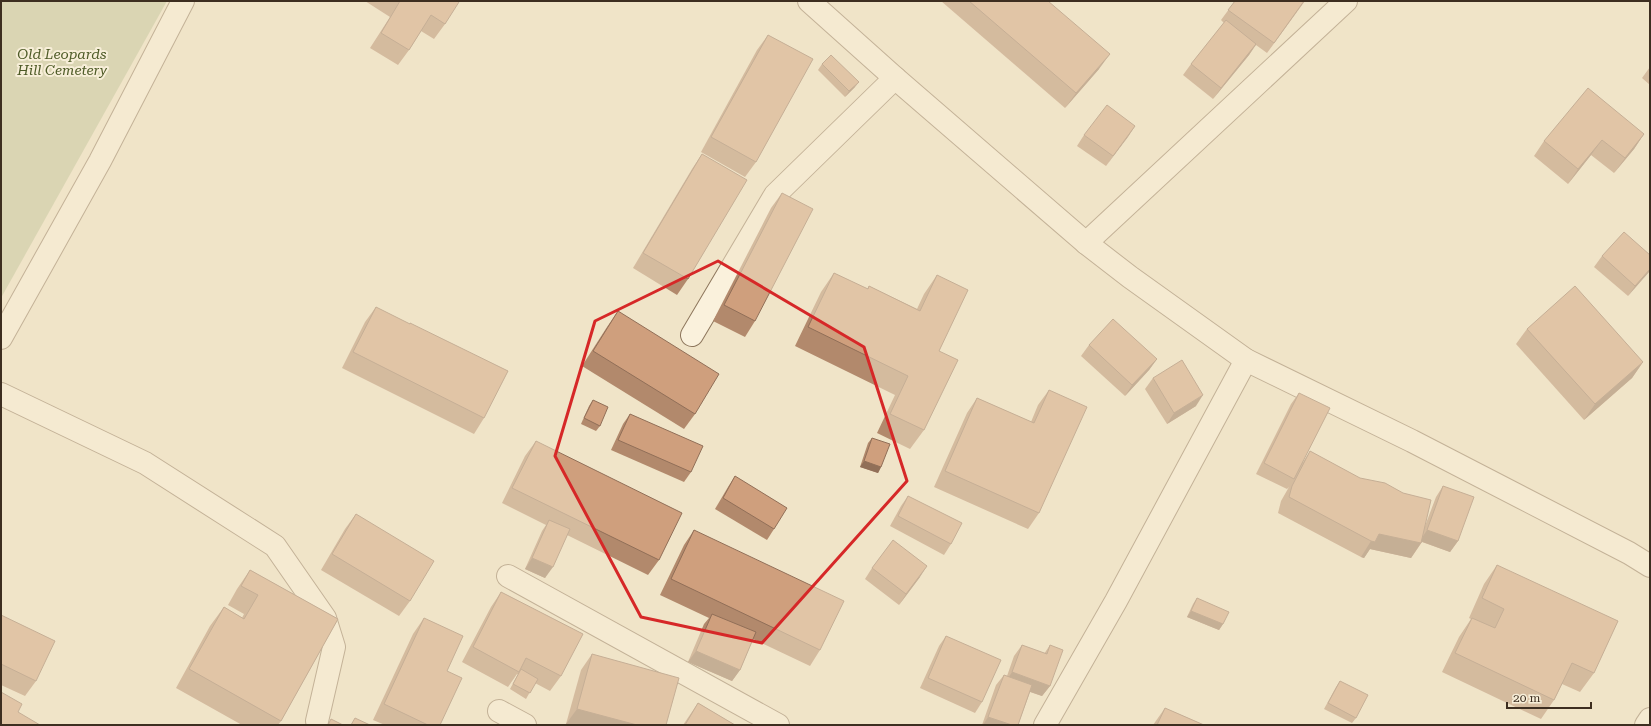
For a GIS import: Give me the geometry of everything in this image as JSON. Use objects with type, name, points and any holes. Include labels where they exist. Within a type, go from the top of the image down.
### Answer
[{"type":"street","points":[[1,338],[100,161],[183,1]]},
{"type":"street","points":[[810,1],[895,78],[1086,243],[1130,277],[1246,360],[1412,441],[1629,553],[1650,566]]},
{"type":"street","points":[[1086,243],[1346,1]]},
{"type":"street","points":[[692,335],[775,195],[895,78]]},
{"type":"street","points":[[1045,725],[1116,601],[1246,360]]},
{"type":"street","points":[[1,394],[145,463],[275,546],[325,618],[334,647],[317,722]]},
{"type":"street","points":[[508,576],[778,725]]},
{"type":"street","points":[[499,711],[525,725]]},
{"type":"street","points":[[1646,725],[1650,719]]},
{"type":"highlighted area","points":[[718,261],[864,347],[907,481],[762,643],[641,617],[555,456],[595,321]]},
{"type":"green space","name":"Old Leopards Hill Cemetery","points":[[1,1],[167,1],[1,298]]},
{"type":"building","points":[[400,1],[459,2],[445,24],[431,15],[409,50],[381,33]]},
{"type":"building","points":[[969,1],[1048,1],[1110,54],[1076,93]]},
{"type":"building","points":[[1235,1],[1304,1],[1274,43],[1228,10]]},
{"type":"building","points":[[1226,20],[1256,44],[1221,88],[1191,64]]},
{"type":"building","points":[[768,35],[813,59],[756,162],[711,137]]},
{"type":"building","points":[[831,55],[859,82],[849,91],[822,64]]},
{"type":"building","points":[[1588,88],[1644,134],[1625,158],[1602,140],[1578,169],[1544,141]]},
{"type":"building","points":[[1107,105],[1135,126],[1113,156],[1084,135]]},
{"type":"building","points":[[702,154],[747,180],[688,279],[643,253]]},
{"type":"building","points":[[782,193],[813,209],[755,321],[724,305]]},
{"type":"building","points":[[1624,232],[1650,255],[1650,269],[1635,286],[1602,256]]},
{"type":"building","points":[[834,273],[868,289],[869,286],[920,311],[937,275],[968,290],[939,351],[958,360],[924,430],[890,414],[908,376],[808,327]]},
{"type":"building","points":[[1575,286],[1643,362],[1595,404],[1527,329]]},
{"type":"building","points":[[376,307],[508,371],[484,418],[353,352]]},
{"type":"building","points":[[618,311],[719,374],[695,414],[593,351]]},
{"type":"building","points":[[1113,319],[1157,359],[1132,385],[1089,345]]},
{"type":"building","points":[[1182,360],[1203,395],[1174,413],[1153,378]]},
{"type":"building","points":[[1049,390],[1087,407],[1039,513],[945,471],[977,398],[1034,423]]},
{"type":"building","points":[[1299,393],[1330,408],[1294,479],[1264,463]]},
{"type":"building","points":[[593,400],[608,407],[600,426],[584,418]]},
{"type":"building","points":[[630,414],[703,446],[691,472],[618,440]]},
{"type":"building","points":[[872,438],[890,444],[881,467],[864,461]]},
{"type":"building","points":[[536,441],[682,513],[659,560],[512,488]]},
{"type":"building","points":[[1310,451],[1360,478],[1385,483],[1403,493],[1431,500],[1421,543],[1379,534],[1375,542],[1371,541],[1289,497],[1292,486]]},
{"type":"building","points":[[735,476],[787,508],[774,529],[723,498]]},
{"type":"building","points":[[1443,486],[1474,497],[1458,541],[1427,530]]},
{"type":"building","points":[[908,496],[962,523],[951,544],[898,516]]},
{"type":"building","points":[[356,514],[434,561],[410,601],[332,554]]},
{"type":"building","points":[[549,520],[570,529],[553,567],[532,558]]},
{"type":"building","points":[[694,530],[844,601],[820,650],[671,579]]},
{"type":"building","points":[[893,540],[927,566],[906,594],[872,568]]},
{"type":"building","points":[[1497,565],[1618,621],[1594,673],[1572,663],[1554,700],[1455,653],[1472,618],[1495,628],[1504,609],[1482,598]]},
{"type":"building","points":[[250,570],[338,619],[281,721],[189,669],[224,607],[244,619],[258,595],[241,586]]},
{"type":"building","points":[[501,592],[583,634],[561,676],[526,658],[519,672],[473,647]]},
{"type":"building","points":[[1197,598],[1229,612],[1223,624],[1191,611]]},
{"type":"building","points":[[712,614],[756,632],[740,670],[696,651]]},
{"type":"building","points":[[1,615],[55,641],[36,681],[1,664]]},
{"type":"building","points":[[424,618],[463,636],[447,671],[462,678],[440,725],[428,725],[384,704]]},
{"type":"building","points":[[946,636],[1001,660],[982,702],[928,678]]},
{"type":"building","points":[[1022,645],[1047,654],[1050,645],[1063,650],[1050,686],[1012,672]]},
{"type":"building","points":[[592,654],[679,678],[666,725],[637,725],[577,709]]},
{"type":"building","points":[[521,669],[538,679],[530,693],[513,684]]},
{"type":"building","points":[[1004,675],[1032,685],[1018,725],[1012,725],[988,717]]},
{"type":"building","points":[[1340,681],[1368,695],[1356,718],[1328,703]]},
{"type":"building","points":[[1,692],[22,704],[18,712],[40,725],[1,725]]},
{"type":"building","points":[[698,703],[735,725],[685,725]]},
{"type":"building","points":[[1165,708],[1204,725],[1157,725]]},
{"type":"building","points":[[355,718],[370,725],[351,725]]},
{"type":"building","points":[[331,719],[343,725],[328,725]]}]
